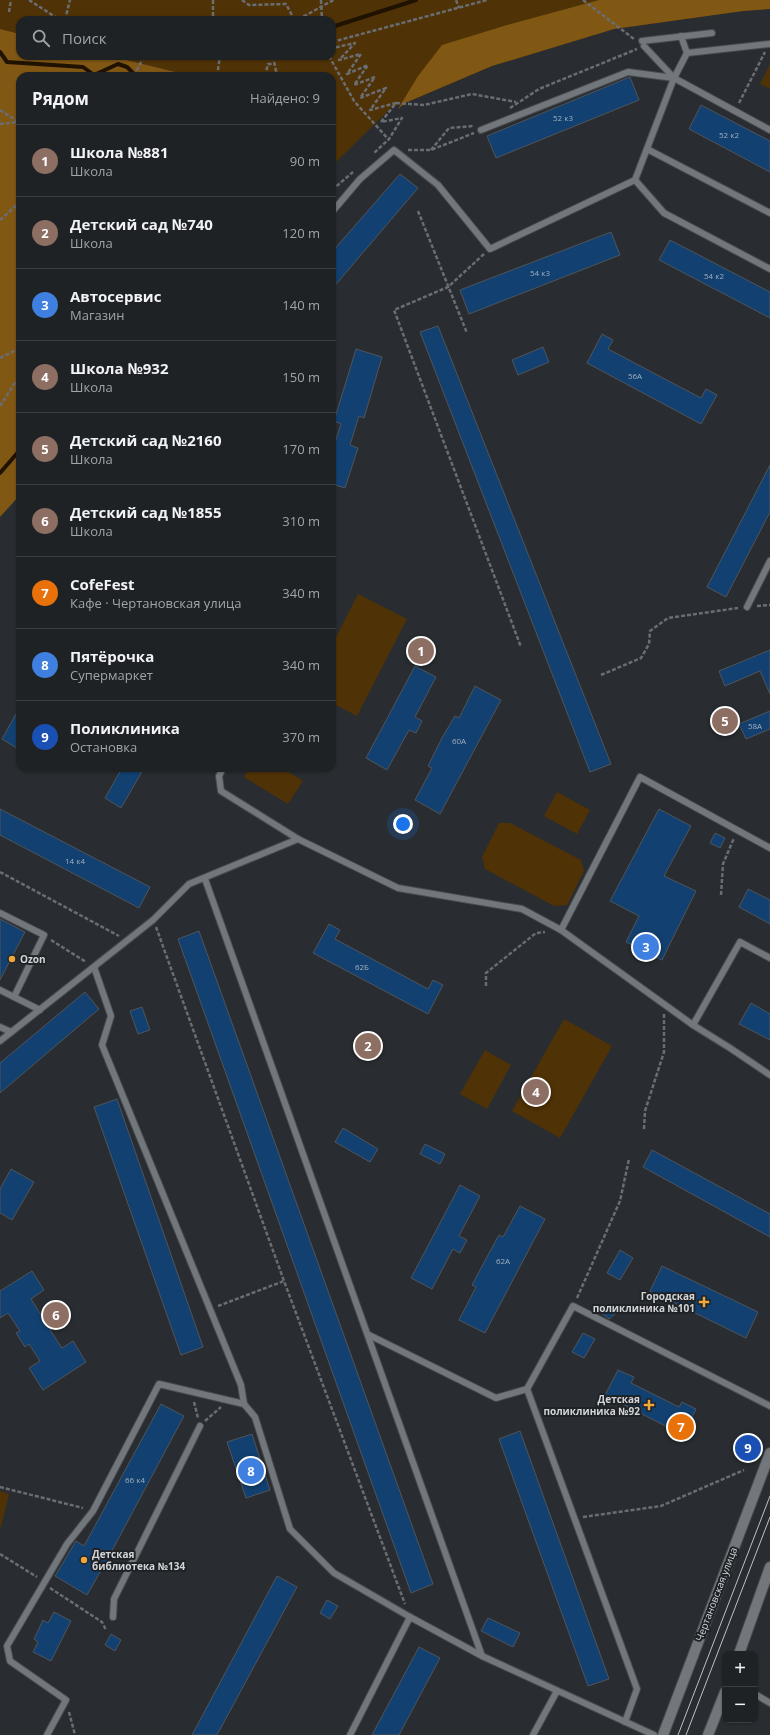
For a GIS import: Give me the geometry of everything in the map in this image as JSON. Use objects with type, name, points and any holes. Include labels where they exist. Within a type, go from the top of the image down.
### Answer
[{"type":"main road","name":"Чертановская улица","points":[[663,1735],[770,1453]]},
{"type":"main road","points":[[740,1651],[770,1568]]},
{"type":"main road","points":[[708,1735],[722,1700]]},
{"type":"lane","points":[[643,44],[681,36],[712,33]]},
{"type":"lane","points":[[336,207],[360,179],[394,150],[438,185],[490,249],[635,180],[674,78],[687,53],[681,36]]},
{"type":"lane","points":[[643,44],[674,78],[770,130]]},
{"type":"lane","points":[[687,53],[769,44]]},
{"type":"lane","points":[[481,130],[628,72],[674,78]]},
{"type":"lane","points":[[647,150],[770,213]]},
{"type":"lane","points":[[635,180],[664,213],[770,269]]},
{"type":"lane","points":[[746,607],[770,561]]},
{"type":"lane","points":[[221,772],[219,776],[221,791],[298,839],[398,888],[522,909],[561,930],[692,1025],[770,1075]]},
{"type":"lane","points":[[561,930],[640,777],[770,848]]},
{"type":"lane","points":[[0,1041],[153,920],[190,884],[298,839]]},
{"type":"lane","points":[[206,878],[482,1656]]},
{"type":"lane","points":[[0,913],[44,935],[14,997]]},
{"type":"lane","points":[[692,1025],[740,942],[770,958]]},
{"type":"lane","points":[[94,967],[111,1016],[102,1045],[209,1310],[241,1384],[244,1404],[254,1417],[290,1529],[334,1573],[410,1618],[482,1656],[654,1735]]},
{"type":"lane","points":[[0,990],[40,1010]]},
{"type":"lane","points":[[0,1027],[11,1032]]},
{"type":"lane","points":[[369,1335],[496,1398],[527,1389],[574,1306],[770,1406]]},
{"type":"lane","points":[[47,1735],[66,1700],[10,1662],[7,1646],[67,1544],[93,1511],[159,1384],[244,1404]]},
{"type":"lane","points":[[527,1389],[637,1689],[625,1722]]},
{"type":"lane","points":[[114,1617],[114,1599],[200,1426]]},
{"type":"lane","points":[[350,1735],[410,1618]]},
{"type":"lane","points":[[533,1735],[557,1691]]},
{"type":"lane","points":[[758,1696],[770,1703]]},
{"type":"path","points":[[9,12],[11,0]]},
{"type":"path","points":[[28,0],[55,16]]},
{"type":"path","points":[[67,16],[70,0]]},
{"type":"path","points":[[213,0],[214,16]]},
{"type":"path","points":[[242,0],[249,5],[286,4],[291,16]]},
{"type":"path","points":[[321,0],[322,16]]},
{"type":"path","points":[[303,16],[321,5],[334,0]]},
{"type":"path","points":[[456,0],[459,8]]},
{"type":"path","points":[[336,43],[487,0]]},
{"type":"path","points":[[336,47],[355,43],[339,60],[361,54],[347,74],[368,65],[354,85],[375,77],[360,98],[386,88],[370,110],[396,103],[424,105],[472,94],[516,102],[539,89],[643,44],[584,0]]},
{"type":"path","points":[[735,111],[769,44]]},
{"type":"path","points":[[136,72],[142,60]]},
{"type":"path","points":[[218,72],[220,60]]},
{"type":"path","points":[[274,60],[276,72]]},
{"type":"path","points":[[332,60],[354,101],[389,140],[402,118],[381,122],[396,103]]},
{"type":"path","points":[[266,72],[268,64],[275,64]]},
{"type":"path","points":[[0,110],[16,120]]},
{"type":"path","points":[[0,124],[16,122]]},
{"type":"path","points":[[394,150],[431,150],[481,130]]},
{"type":"path","points":[[0,220],[16,206]]},
{"type":"path","points":[[418,211],[467,333]]},
{"type":"path","points":[[490,249],[448,287],[394,310],[521,647]]},
{"type":"path","points":[[0,358],[16,350]]},
{"type":"path","points":[[0,406],[16,380]]},
{"type":"path","points":[[601,675],[641,658],[649,644],[650,631],[668,618],[770,605]]},
{"type":"path","points":[[721,895],[723,864],[737,830]]},
{"type":"path","points":[[0,872],[128,940]]},
{"type":"path","points":[[153,920],[284,1281],[410,1618]]},
{"type":"path","points":[[486,986],[486,974],[536,933],[561,930]]},
{"type":"path","points":[[44,935],[94,967]]},
{"type":"path","points":[[644,1129],[645,1111],[664,1052],[664,1004]]},
{"type":"path","points":[[574,1306],[620,1201],[629,1159]]},
{"type":"path","points":[[209,1310],[284,1281]]},
{"type":"path","points":[[191,1391],[200,1426],[229,1401]]},
{"type":"path","points":[[574,1518],[661,1506],[744,1470]]},
{"type":"path","points":[[0,1487],[93,1511]]},
{"type":"path","points":[[0,1554],[32,1574]]},
{"type":"path","points":[[45,1582],[50,1589],[102,1622],[106,1630]]},
{"type":"path","points":[[66,1700],[75,1735]]},
{"type":"shaded area","points":[[0,0],[770,0],[770,9],[743,11],[614,29],[492,66],[405,103],[392,107],[336,162],[336,72],[176,72],[126,60],[336,60],[336,16],[16,16],[16,33],[0,29]]},
{"type":"shaded area","points":[[599,0],[770,0],[770,9],[743,11],[614,29],[492,66],[405,103],[398,109],[418,76],[442,45],[507,25]]},
{"type":"shaded area","points":[[0,29],[16,33],[16,60],[126,60],[176,72],[16,72],[16,499],[0,517]]},
{"type":"shaded area","points":[[770,64],[770,89],[760,84]]},
{"type":"shaded area","points":[[358,594],[407,619],[357,716],[336,705],[336,637]]},
{"type":"shaded area","points":[[247,772],[288,772],[303,781],[288,804],[244,777]]},
{"type":"shaded area","points":[[557,792],[590,810],[577,834],[544,816]]},
{"type":"shaded area","points":[[499,823],[510,823],[581,860],[584,871],[567,905],[554,906],[485,869],[482,857]]},
{"type":"shaded area","points":[[564,1019],[612,1046],[560,1138],[512,1111]]},
{"type":"shaded area","points":[[485,1050],[511,1065],[487,1109],[460,1094]]},
{"type":"shaded area","points":[[0,1491],[9,1494],[1,1527],[0,1527]]},
{"type":"building","points":[[630,77],[639,100],[496,158],[487,136]]},
{"type":"building","points":[[701,105],[770,141],[770,172],[689,129]]},
{"type":"building","points":[[400,174],[418,188],[336,284],[336,247]]},
{"type":"building","points":[[611,232],[620,255],[469,314],[460,290]]},
{"type":"building","points":[[670,240],[770,292],[770,318],[659,260]]},
{"type":"building","points":[[438,326],[611,764],[590,772],[420,332]]},
{"type":"building","points":[[602,334],[613,340],[608,349],[701,398],[706,389],[717,395],[701,424],[587,363]]},
{"type":"building","points":[[543,347],[549,362],[518,375],[512,360]]},
{"type":"building","points":[[356,349],[382,357],[364,418],[359,416],[350,445],[358,448],[345,488],[336,485],[336,440],[341,424],[336,422],[336,414]]},
{"type":"building","points":[[770,465],[770,512],[726,597],[707,587]]},
{"type":"building","points":[[770,650],[770,694],[760,671],[725,686],[719,671]]},
{"type":"building","points":[[415,666],[436,677],[415,717],[422,721],[416,733],[409,730],[387,770],[366,758]]},
{"type":"building","points":[[475,686],[501,700],[440,814],[415,800],[432,768],[428,766],[443,736],[455,716],[459,718]]},
{"type":"building","points":[[770,711],[770,729],[746,739],[739,724]]},
{"type":"building","points":[[16,714],[16,748],[2,739]]},
{"type":"building","points":[[120,772],[142,772],[121,808],[105,798]]},
{"type":"building","points":[[0,809],[150,887],[139,908],[0,835]]},
{"type":"building","points":[[659,809],[691,826],[664,876],[696,891],[662,960],[626,942],[639,916],[610,901]]},
{"type":"building","points":[[715,833],[725,838],[720,848],[710,843]]},
{"type":"building","points":[[748,889],[770,900],[770,924],[739,907]]},
{"type":"building","points":[[0,919],[25,932],[0,980]]},
{"type":"building","points":[[329,924],[340,930],[335,939],[428,989],[433,980],[443,985],[428,1014],[313,953]]},
{"type":"building","points":[[199,931],[433,1584],[411,1593],[178,939]]},
{"type":"building","points":[[85,992],[99,1009],[0,1093],[0,1063]]},
{"type":"building","points":[[751,1003],[770,1014],[770,1040],[739,1024]]},
{"type":"building","points":[[142,1007],[150,1030],[138,1034],[130,1011]]},
{"type":"building","points":[[117,1099],[203,1347],[181,1355],[94,1107]]},
{"type":"building","points":[[343,1128],[378,1149],[370,1162],[335,1142]]},
{"type":"building","points":[[425,1144],[445,1154],[440,1164],[420,1154]]},
{"type":"building","points":[[652,1150],[770,1214],[770,1237],[643,1167]]},
{"type":"building","points":[[11,1169],[34,1182],[12,1220],[0,1213],[0,1189]]},
{"type":"building","points":[[460,1185],[480,1196],[459,1236],[467,1240],[460,1253],[453,1249],[432,1289],[411,1278]]},
{"type":"building","points":[[520,1206],[545,1219],[485,1333],[459,1320],[476,1287],[472,1285],[488,1255],[499,1235],[503,1237]]},
{"type":"building","points":[[620,1250],[633,1258],[620,1280],[607,1273]]},
{"type":"building","name":"Городская поликлиника №101","points":[[662,1266],[758,1312],[746,1338],[650,1291]]},
{"type":"building","points":[[32,1271],[44,1290],[31,1299],[43,1318],[47,1315],[55,1327],[50,1330],[62,1348],[73,1341],[86,1362],[43,1390],[29,1368],[40,1361],[29,1344],[25,1347],[16,1333],[20,1331],[8,1313],[0,1318],[0,1291]]},
{"type":"building","points":[[607,1304],[616,1313],[609,1319],[600,1312]]},
{"type":"building","points":[[583,1333],[595,1339],[584,1358],[572,1352]]},
{"type":"building","name":"Детская поликлиника №92","points":[[618,1370],[634,1377],[631,1383],[679,1407],[682,1402],[696,1409],[683,1435],[605,1395]]},
{"type":"building","points":[[161,1404],[184,1416],[87,1595],[55,1576],[76,1541],[84,1546]]},
{"type":"building","points":[[520,1431],[609,1679],[588,1686],[499,1439]]},
{"type":"building","points":[[252,1434],[270,1490],[246,1498],[227,1442]]},
{"type":"building","points":[[277,1576],[297,1587],[217,1735],[192,1735]]},
{"type":"building","points":[[327,1600],[338,1606],[330,1619],[320,1613]]},
{"type":"building","points":[[54,1612],[71,1621],[51,1661],[33,1652],[38,1642],[34,1639],[43,1620],[48,1623]]},
{"type":"building","points":[[488,1618],[520,1633],[513,1647],[481,1631]]},
{"type":"building","points":[[111,1634],[121,1640],[115,1651],[105,1645]]},
{"type":"building","points":[[419,1647],[440,1658],[399,1735],[372,1735]]},
{"type":"waterway","points":[[336,26],[416,0]]},
{"type":"waterway","points":[[0,52],[7,62],[83,67],[90,72]]},
{"type":"waterway","points":[[101,72],[118,64],[127,67],[132,72]]},
{"type":"waterway","points":[[0,473],[16,455]]},
{"type":"tram line","points":[[678,1735],[770,1496]]},
{"type":"tram line","points":[[686,1735],[770,1517]]},
{"type":"place","name":"Школа №881","points":[[421,651]]},
{"type":"place","name":"Детский сад №2160","points":[[725,721]]},
{"type":"place","name":"Автосервис","points":[[646,947]]},
{"type":"place","name":"Ozon","points":[[12,959]]},
{"type":"place","name":"Детский сад №740","points":[[368,1046]]},
{"type":"place","name":"Школа №932","points":[[536,1092]]},
{"type":"place","name":"Городская поликлиника №101","points":[[704,1302]]},
{"type":"place","name":"Детский сад №1855","points":[[56,1315]]},
{"type":"place","name":"Детская поликлиника №92","points":[[649,1405]]},
{"type":"place","name":"CofeFest","points":[[681,1427]]},
{"type":"place","name":"Поликлиника","points":[[748,1448]]},
{"type":"place","name":"Пятёрочка","points":[[251,1471]]},
{"type":"place","name":"Детская библиотека №134","points":[[84,1560]]}]
